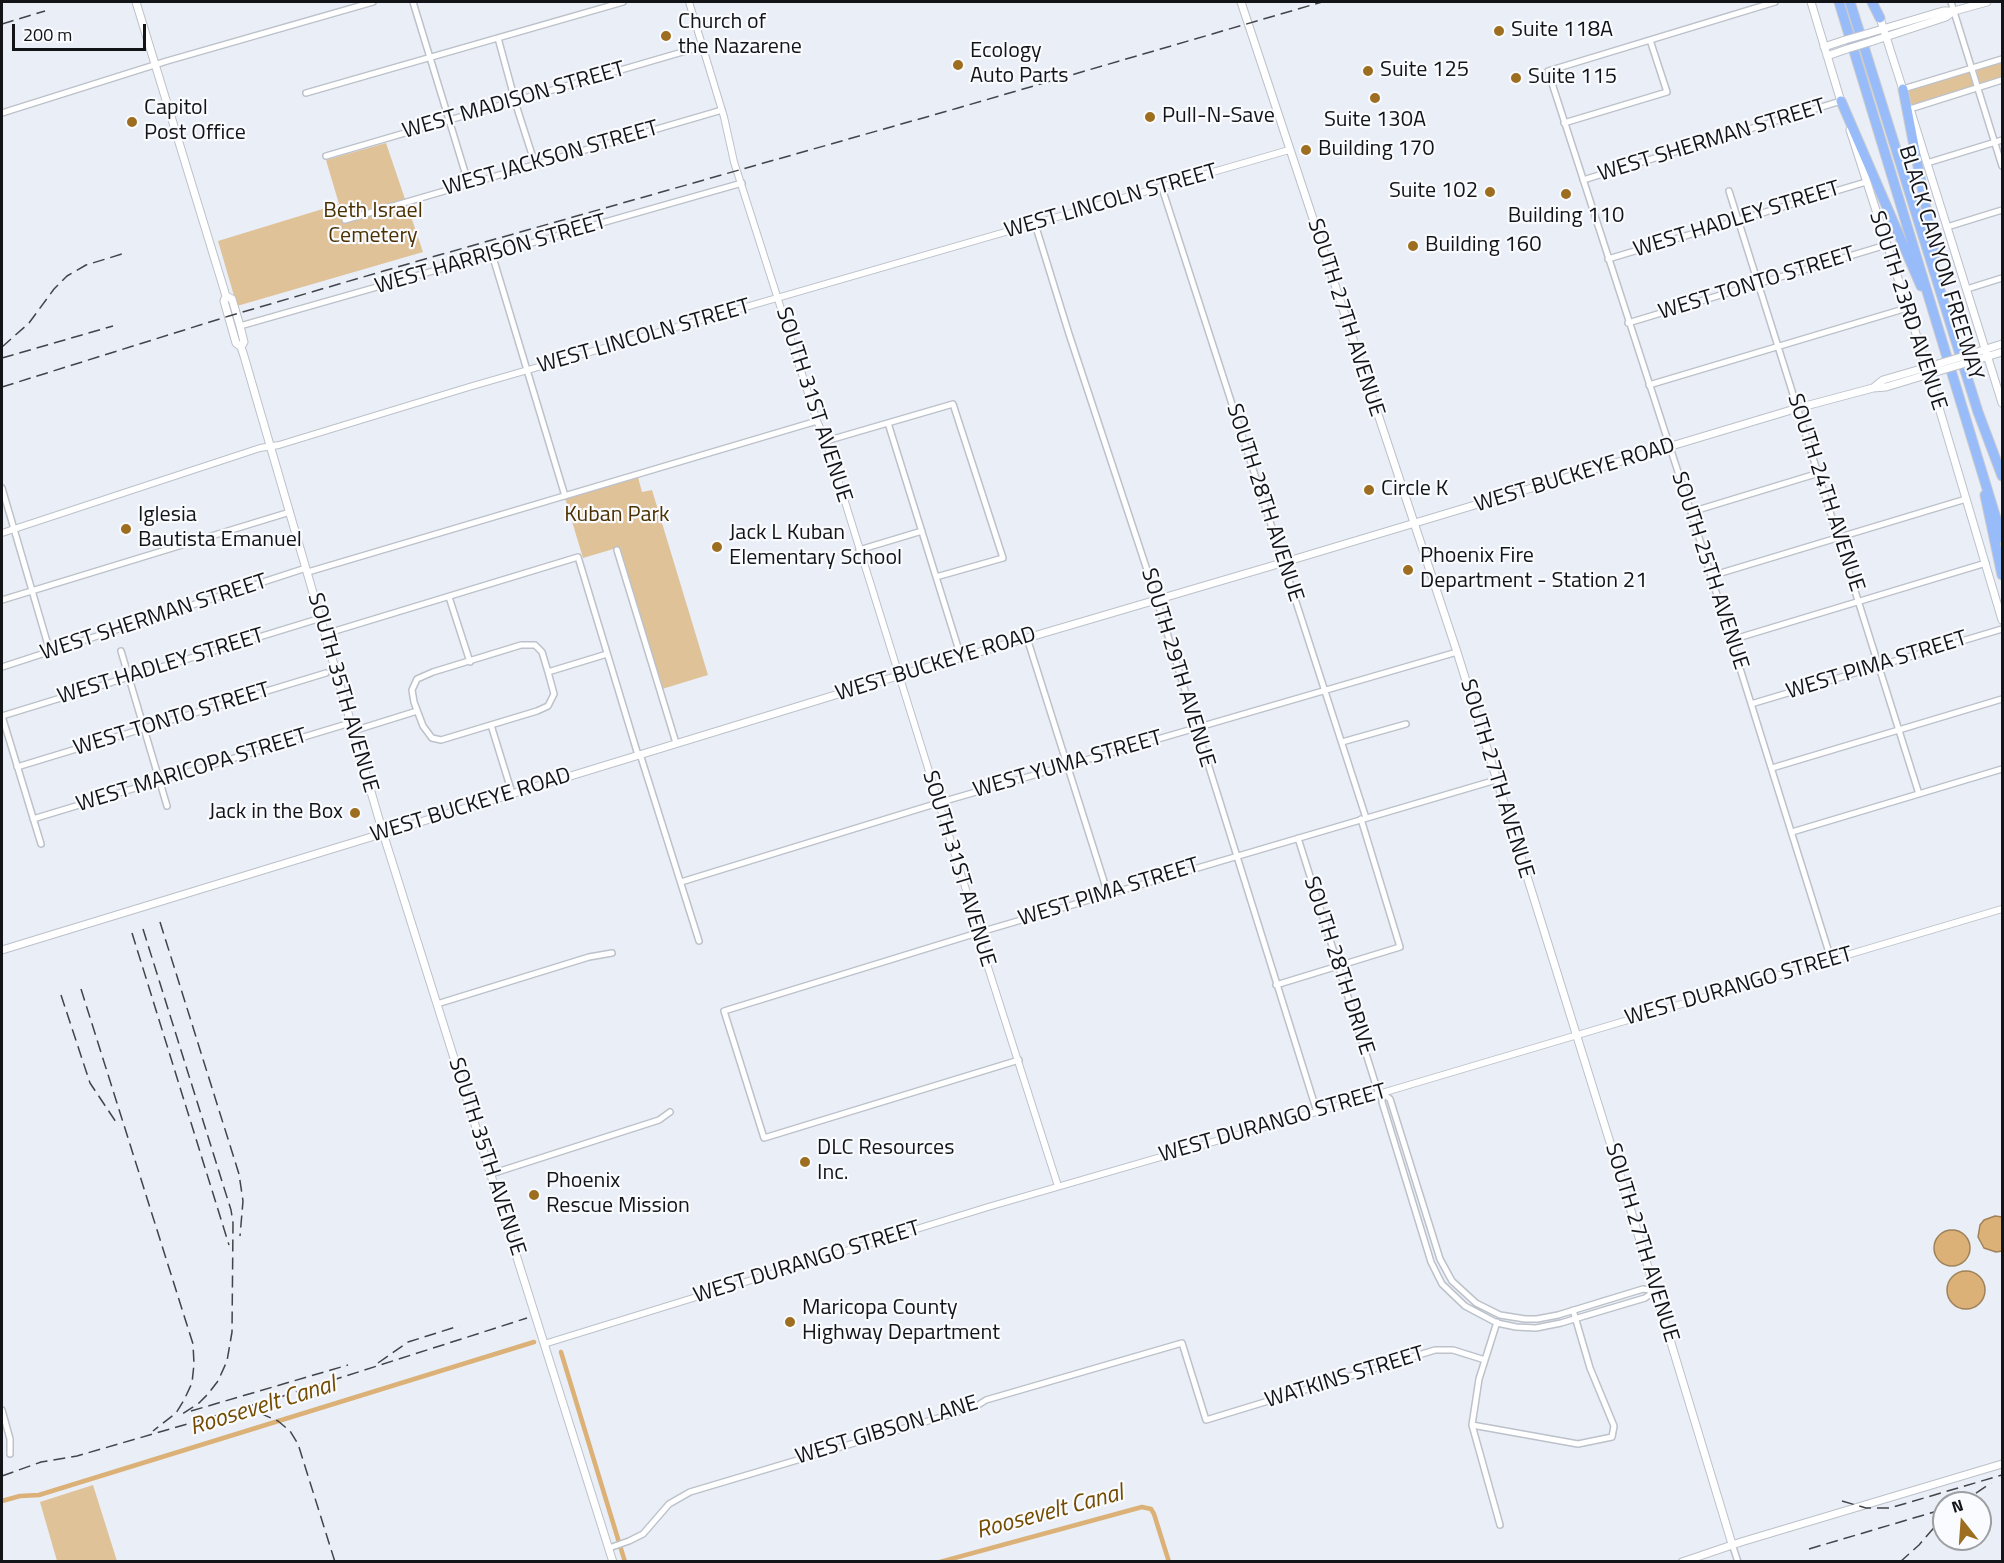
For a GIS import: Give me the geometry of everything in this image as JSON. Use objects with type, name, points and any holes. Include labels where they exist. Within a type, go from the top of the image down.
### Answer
[{"type":"highway","name":"BLACK CANYON FREEWAY","points":[[1839,2],[2002,537]]},
{"type":"highway","name":"BLACK CANYON FREEWAY","points":[[1850,2],[1978,412],[2002,476]]},
{"type":"highway","points":[[1874,2],[1880,18]]},
{"type":"highway","points":[[1903,89],[1935,254],[1934,271]]},
{"type":"highway","points":[[1840,101],[1939,325]]},
{"type":"highway","points":[[1982,466],[1985,500],[2002,575]]},
{"type":"main road","name":"SOUTH 35TH AVENUE","points":[[136,2],[226,296],[224,301],[236,343],[242,347],[382,833],[613,1562]]},
{"type":"main road","name":"SOUTH 27TH AVENUE","points":[[1241,2],[1457,652],[1732,1544]]},
{"type":"main road","name":"SOUTH 23RD AVENUE","points":[[1811,2],[1840,101],[1928,371],[2002,620]]},
{"type":"main road","points":[[1824,47],[1943,11],[1954,11],[1987,2]]},
{"type":"main road","points":[[1827,56],[1946,17],[1954,11]]},
{"type":"main road","points":[[1880,18],[2002,403]]},
{"type":"main road","points":[[226,296],[232,299],[244,342],[242,347]]},
{"type":"main road","name":"WEST BUCKEYE ROAD","points":[[1987,353],[2002,345]]},
{"type":"main road","name":"WEST BUCKEYE ROAD","points":[[2,950],[898,675],[1798,408],[1873,388],[1883,380],[1928,371],[1987,353],[2002,352]]},
{"type":"main road","points":[[1682,1562],[1732,1544],[2002,1464]]},
{"type":"street","points":[[2,113],[156,65],[373,2]]},
{"type":"street","points":[[413,2],[468,183]]},
{"type":"street","points":[[306,93],[623,2]]},
{"type":"street","name":"SOUTH 31ST AVENUE","points":[[689,2],[722,110],[734,162],[817,421],[826,441],[977,925],[977,933],[1058,1186]]},
{"type":"street","points":[[1564,123],[1667,92],[1650,40],[1775,2]]},
{"type":"street","points":[[1951,2],[2002,166]]},
{"type":"street","points":[[498,38],[535,164]]},
{"type":"street","name":"SOUTH 25TH AVENUE","points":[[1650,40],[1548,71],[1691,512],[1832,959]]},
{"type":"street","name":"WEST MADISON STREET","points":[[326,156],[703,46]]},
{"type":"street","points":[[1903,89],[2002,59]]},
{"type":"street","points":[[1910,109],[2002,80]]},
{"type":"street","name":"WEST SHERMAN STREET","points":[[1583,180],[1840,101]]},
{"type":"street","name":"WEST JACKSON STREET","points":[[345,220],[722,110]]},
{"type":"street","points":[[1927,163],[2002,140]]},
{"type":"street","name":"WEST LINCOLN STREET","points":[[2,533],[260,448],[270,447],[1289,150]]},
{"type":"street","name":"WEST HADLEY STREET","points":[[1608,259],[1866,182]]},
{"type":"street","name":"WEST HARRISON STREET","points":[[240,326],[742,183]]},
{"type":"street","name":"SOUTH 28TH AVENUE","points":[[1162,188],[1342,742],[1400,947],[1338,966]]},
{"type":"street","name":"SOUTH 24TH AVENUE","points":[[1729,191],[1919,794]]},
{"type":"street","points":[[1947,227],[2002,210]]},
{"type":"street","name":"SOUTH 29TH AVENUE","points":[[1035,224],[1156,599],[1317,1112]]},
{"type":"street","name":"WEST TONTO STREET","points":[[1628,323],[1886,245]]},
{"type":"street","points":[[492,254],[565,496]]},
{"type":"street","points":[[1967,289],[2002,278]]},
{"type":"street","points":[[1649,385],[1906,308]]},
{"type":"street","points":[[826,441],[953,404],[1003,558],[936,577]]},
{"type":"street","name":"WEST SHERMAN STREET","points":[[2,667],[307,570],[817,421]]},
{"type":"street","points":[[888,423],[961,657]]},
{"type":"street","points":[[1691,512],[1819,473]]},
{"type":"street","points":[[2,488],[50,652]]},
{"type":"street","points":[[1711,576],[1966,499]]},
{"type":"street","points":[[2,600],[290,512]]},
{"type":"street","points":[[859,550],[922,531]]},
{"type":"street","points":[[617,550],[676,743]]},
{"type":"street","points":[[325,634],[578,557],[699,941]]},
{"type":"street","points":[[1731,640],[1986,564]]},
{"type":"street","points":[[449,597],[470,662]]},
{"type":"street","name":"WEST HADLEY STREET","points":[[2,716],[321,618]]},
{"type":"street","name":"WEST PIMA STREET","points":[[1751,704],[2002,629]]},
{"type":"street","points":[[1027,638],[1108,894]]},
{"type":"street","points":[[521,645],[535,645],[542,652],[548,672],[554,694],[548,706],[441,740],[432,738],[423,726],[412,690],[417,679],[433,672],[521,645]]},
{"type":"street","points":[[121,651],[167,806]]},
{"type":"street","name":"WEST YUMA STREET","points":[[681,882],[938,803],[1457,652]]},
{"type":"street","points":[[548,672],[607,654]]},
{"type":"street","name":"WEST TONTO STREET","points":[[17,767],[326,673]]},
{"type":"street","points":[[1772,768],[2002,699]]},
{"type":"street","points":[[353,732],[417,711]]},
{"type":"street","points":[[2,716],[41,844]]},
{"type":"street","name":"WEST MARICOPA STREET","points":[[33,819],[350,723]]},
{"type":"street","points":[[1342,742],[1406,724]]},
{"type":"street","points":[[490,726],[512,793]]},
{"type":"street","points":[[1792,832],[2002,769]]},
{"type":"street","name":"WEST PIMA STREET","points":[[1019,1060],[764,1138],[724,1011],[977,933],[1496,780]]},
{"type":"street","name":"SOUTH 28TH DRIVE","points":[[1298,838],[1381,1094]]},
{"type":"street","name":"WEST DURANGO STREET","points":[[544,1344],[1058,1186],[1381,1094],[2002,909]]},
{"type":"street","points":[[437,1004],[589,957],[612,953]]},
{"type":"street","points":[[1276,985],[1338,966]]},
{"type":"street","points":[[1381,1094],[1390,1099],[1442,1265],[1452,1281],[1466,1296],[1500,1315],[1537,1319],[1643,1290],[1655,1291]]},
{"type":"street","points":[[1381,1094],[1437,1275],[1448,1290],[1465,1306],[1497,1323],[1527,1328],[1575,1319],[1645,1298],[1655,1291]]},
{"type":"street","points":[[491,1174],[659,1120],[670,1112]]},
{"type":"street","points":[[1472,1425],[1578,1444],[1612,1437],[1614,1426],[1590,1368],[1573,1310]]},
{"type":"street","points":[[1500,1315],[1476,1392],[1472,1425],[1500,1525]]},
{"type":"street","name":"WATKINS STREET","points":[[1182,1343],[1206,1420],[1435,1350],[1452,1350],[1485,1360]]},
{"type":"street","name":"WEST GIBSON LANE","points":[[609,1548],[643,1534],[669,1504],[690,1492],[975,1407],[986,1400],[1182,1343]]},
{"type":"street","points":[[2,1410],[10,1439],[10,1454]]},
{"type":"street","name":"SOUTH 27TH AVENUE","points":[[1732,1544],[1738,1562]]},
{"type":"green space","points":[[2002,61],[2002,78],[1980,83],[1976,69]]},
{"type":"green space","points":[[1969,72],[1974,85],[1972,88],[1915,105],[1911,104],[1907,92],[1909,90]]},
{"type":"green space","name":"Beth Israel Cemetery","points":[[386,143],[423,252],[237,306],[218,241],[339,204],[326,160]]},
{"type":"green space","name":"Kuban Park","points":[[638,477],[642,492],[652,490],[708,675],[662,689],[620,547],[583,558],[565,498]]},
{"type":"green space","points":[[93,1485],[117,1561],[57,1561],[40,1502]]},
{"type":"shaded area","points":[[1995,1216],[2002,1217],[2002,1251],[1996,1252],[1984,1248],[1978,1237],[1980,1225],[1984,1220]]},
{"type":"shaded area","points":[[1952,1230],[1965,1235],[1970,1248],[1965,1261],[1952,1266],[1939,1261],[1934,1248],[1939,1235]]},
{"type":"shaded area","points":[[1966,1271],[1979,1277],[1985,1290],[1979,1303],[1966,1309],[1953,1303],[1947,1290],[1953,1277]]},
{"type":"waterway","points":[[585,509],[586,514]]},
{"type":"waterway","name":"Roosevelt Canal","points":[[2,1501],[20,1496],[39,1495],[534,1342]]},
{"type":"waterway","name":"Roosevelt Canal","points":[[561,1352],[625,1562]]},
{"type":"waterway","name":"Roosevelt Canal","points":[[940,1562],[1142,1507],[1151,1509],[1154,1514],[1169,1562]]},
{"type":"railway","points":[[2,387],[229,316],[1322,2]]},
{"type":"railway","points":[[2,24],[45,11]]},
{"type":"railway","points":[[2,347],[29,323],[54,289],[67,276],[86,265],[122,254]]},
{"type":"railway","points":[[2,358],[113,326]]},
{"type":"railway","points":[[160,922],[239,1174],[243,1201],[240,1236]]},
{"type":"railway","points":[[143,929],[231,1210],[233,1223],[232,1332],[227,1361],[218,1381],[208,1394],[179,1416]]},
{"type":"railway","points":[[132,933],[229,1245]]},
{"type":"railway","points":[[81,989],[193,1344],[192,1383],[176,1413],[153,1431]]},
{"type":"railway","points":[[61,995],[90,1083],[116,1122]]},
{"type":"railway","points":[[2,1476],[41,1462],[77,1456],[277,1398],[527,1318]]},
{"type":"railway","points":[[378,1363],[408,1342],[459,1326]]},
{"type":"railway","points":[[191,1411],[348,1365]]},
{"type":"railway","points":[[242,1411],[257,1412],[278,1421],[290,1431],[298,1444],[335,1562]]},
{"type":"railway","points":[[1842,1501],[1866,1508],[1890,1508],[2002,1475]]},
{"type":"railway","points":[[1979,1491],[1991,1483]]},
{"type":"railway","points":[[1809,1549],[1932,1513]]},
{"type":"railway","points":[[1900,1562],[1932,1530]]},
{"type":"place","name":"Suite 118A","points":[[1499,31]]},
{"type":"place","name":"Church of the Nazarene","points":[[666,36]]},
{"type":"place","name":"Ecology Auto Parts","points":[[958,65]]},
{"type":"place","name":"Suite 125","points":[[1368,71]]},
{"type":"place","name":"Suite 115","points":[[1516,78]]},
{"type":"place","name":"Suite 130A","points":[[1375,98]]},
{"type":"place","name":"Pull-N-Save","points":[[1150,117]]},
{"type":"place","name":"Capitol Post Office","points":[[132,122]]},
{"type":"place","name":"Building 170","points":[[1306,150]]},
{"type":"place","name":"Suite 102","points":[[1490,192]]},
{"type":"place","name":"Building 110","points":[[1566,194]]},
{"type":"place","name":"Building 160","points":[[1413,246]]},
{"type":"place","name":"Circle K","points":[[1369,490]]},
{"type":"place","name":"Iglesia Bautista Emanuel","points":[[126,529]]},
{"type":"place","name":"Jack L Kuban Elementary School","points":[[717,547]]},
{"type":"place","name":"Phoenix Fire Department - Station 21","points":[[1408,570]]},
{"type":"place","name":"Jack in the Box","points":[[355,813]]},
{"type":"place","name":"DLC Resources Inc.","points":[[805,1162]]},
{"type":"place","name":"Phoenix Rescue Mission","points":[[534,1195]]},
{"type":"place","name":"Maricopa County Highway Department","points":[[790,1322]]}]
